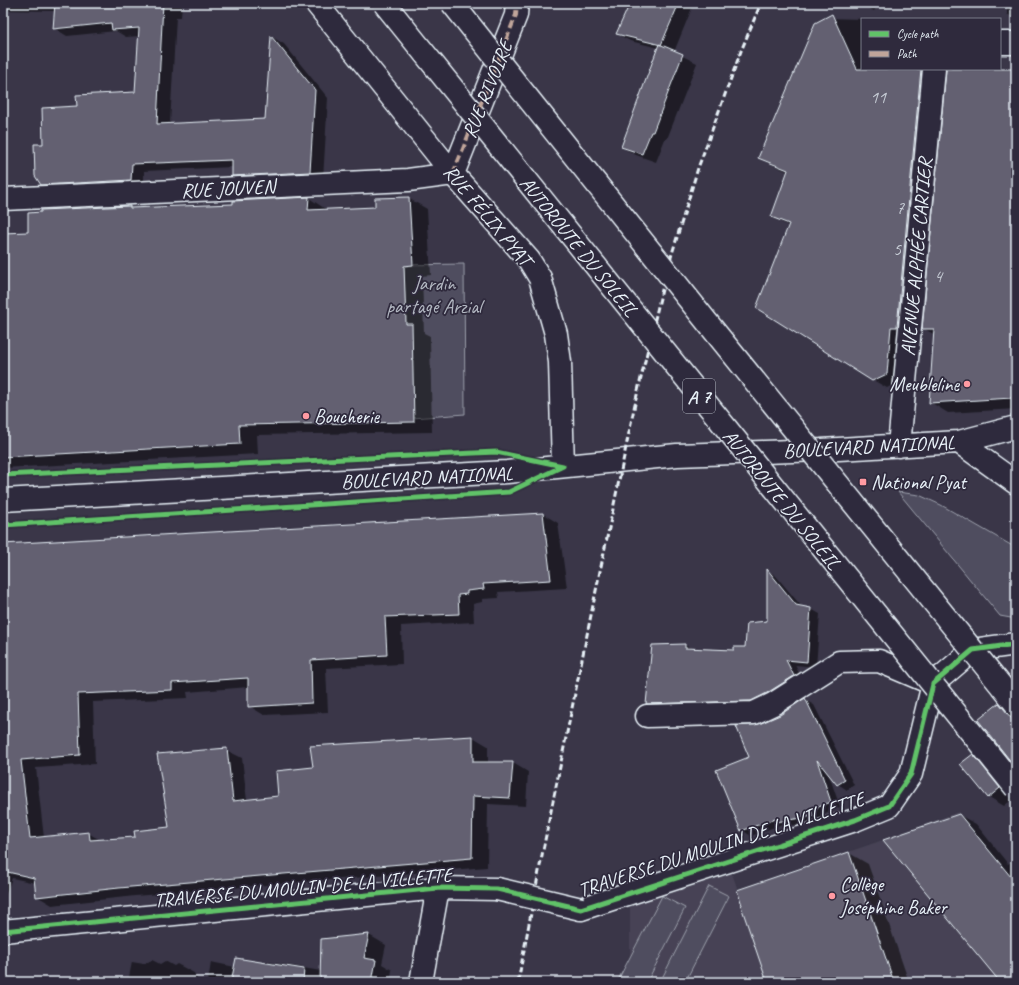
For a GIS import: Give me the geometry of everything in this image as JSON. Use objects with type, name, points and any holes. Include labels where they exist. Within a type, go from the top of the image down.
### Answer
[{"type":"main road","name":"RUE FÉLIX PYAT","points":[[316,3],[453,174],[529,260],[540,278],[556,334],[560,362],[563,466]]},
{"type":"main road","name":"AUTOROUTE DU SOLEIL","points":[[384,3],[1016,788]]},
{"type":"main road","name":"A 7","points":[[452,3],[707,322],[1016,704]]},
{"type":"main road","name":"RUE RIVOIRE","points":[[453,174],[516,15],[517,3]]},
{"type":"main road","points":[[1001,43],[1016,43]]},
{"type":"main road","name":"AVENUE ALPHÉE CARTIER","points":[[899,446],[934,70]]},
{"type":"main road","name":"RUE JOUVEN","points":[[3,199],[408,180],[453,174]]},
{"type":"main road","name":"BOULEVARD NATIONAL","points":[[3,500],[499,473],[677,455],[899,446],[959,442],[1016,427]]},
{"type":"main road","points":[[959,442],[1016,483]]},
{"type":"main road","points":[[647,716],[754,713],[772,704],[838,662],[879,662],[933,684],[973,650],[1016,644]]},
{"type":"main road","name":"TRAVERSE DU MOULIN DE LA VILLETTE","points":[[3,931],[438,888],[497,888],[581,909],[855,820],[889,806],[911,774],[933,684]]},
{"type":"main road","points":[[421,982],[438,888]]},
{"type":"shaded area","name":"Collège Joséphine Baker","points":[[958,812],[1016,883],[1016,982],[630,982],[630,902],[730,868],[738,890],[883,840]]},
{"type":"green space","name":"Jardin partagé Arzial","points":[[464,264],[465,414],[413,418],[406,324],[404,265]]},
{"type":"green space","points":[[898,492],[919,495],[941,505],[1016,548],[1016,619],[1000,616]]},
{"type":"green space","points":[[709,886],[729,896],[685,982],[660,982]]},
{"type":"green space","points":[[662,896],[685,908],[647,982],[617,982]]},
{"type":"building","points":[[55,3],[163,3],[157,124],[265,119],[271,36],[315,90],[310,172],[232,176],[232,160],[132,164],[131,180],[41,185],[35,176],[34,144],[43,144],[42,108],[77,106],[76,95],[135,92],[139,28],[112,30],[111,23],[53,29]]},
{"type":"building","points":[[630,3],[679,3],[661,45],[616,34]]},
{"type":"building","points":[[832,14],[857,69],[921,70],[897,327],[891,327],[887,374],[872,381],[756,308],[789,224],[771,217],[788,170],[758,158],[815,23]]},
{"type":"building","points":[[659,44],[683,54],[653,132],[651,132],[642,154],[621,147]]},
{"type":"building","points":[[1016,69],[1016,396],[1012,398],[929,403],[934,329],[922,329],[946,70]]},
{"type":"building","points":[[309,197],[308,210],[375,207],[375,198],[409,197],[413,265],[404,266],[406,324],[412,324],[414,422],[239,425],[240,444],[3,457],[3,233],[28,232],[28,213],[41,212],[41,210],[130,206],[130,208],[233,204],[233,201]]},
{"type":"building","points":[[543,513],[551,580],[483,584],[484,589],[467,591],[467,594],[458,595],[459,614],[385,617],[387,655],[311,660],[312,703],[248,707],[248,678],[172,683],[172,690],[78,694],[80,755],[21,760],[30,838],[89,832],[90,840],[135,837],[134,831],[169,827],[157,754],[227,748],[233,801],[278,796],[276,771],[313,767],[310,746],[473,736],[473,762],[513,762],[510,798],[473,796],[472,858],[119,888],[36,897],[34,878],[3,871],[3,544]]},
{"type":"building","points":[[767,569],[796,605],[811,608],[807,662],[786,660],[794,676],[751,701],[646,704],[652,645],[685,644],[685,648],[734,650],[734,647],[745,647],[747,623],[767,621]]},
{"type":"building","points":[[805,698],[845,780],[837,785],[817,760],[831,802],[811,810],[814,816],[776,822],[775,819],[741,831],[716,770],[749,757],[736,726],[759,724],[780,715]]},
{"type":"building","points":[[999,703],[1016,724],[1016,768],[978,720]]},
{"type":"building","points":[[973,754],[1000,788],[988,798],[960,764]]},
{"type":"building","points":[[959,814],[1016,883],[1016,982],[1000,982],[883,840]]},
{"type":"building","points":[[849,852],[894,982],[767,982],[737,890]]},
{"type":"building","points":[[369,934],[364,958],[376,960],[372,982],[320,982],[321,939]]},
{"type":"building","points":[[236,958],[304,969],[303,982],[231,982]]},
{"type":"railway","points":[[518,982],[543,850],[599,576],[636,399],[665,277],[698,168],[741,51],[761,3]]},
{"type":"marked path","points":[[453,174],[516,15],[517,3]]},
{"type":"cycle path","points":[[3,475],[496,452],[563,466]]},
{"type":"cycle path","points":[[3,525],[509,492],[563,466]]},
{"type":"cycle path","points":[[3,931],[438,888],[497,889],[581,909],[855,820],[889,806],[911,774],[933,684],[973,650],[1016,644]]},
{"type":"place","name":"Meubleline","points":[[967,384]]},
{"type":"place","name":"Boucherie","points":[[306,416]]},
{"type":"place","name":"National Pyat","points":[[863,482]]},
{"type":"place","name":"Collège Joséphine Baker","points":[[832,896]]}]
